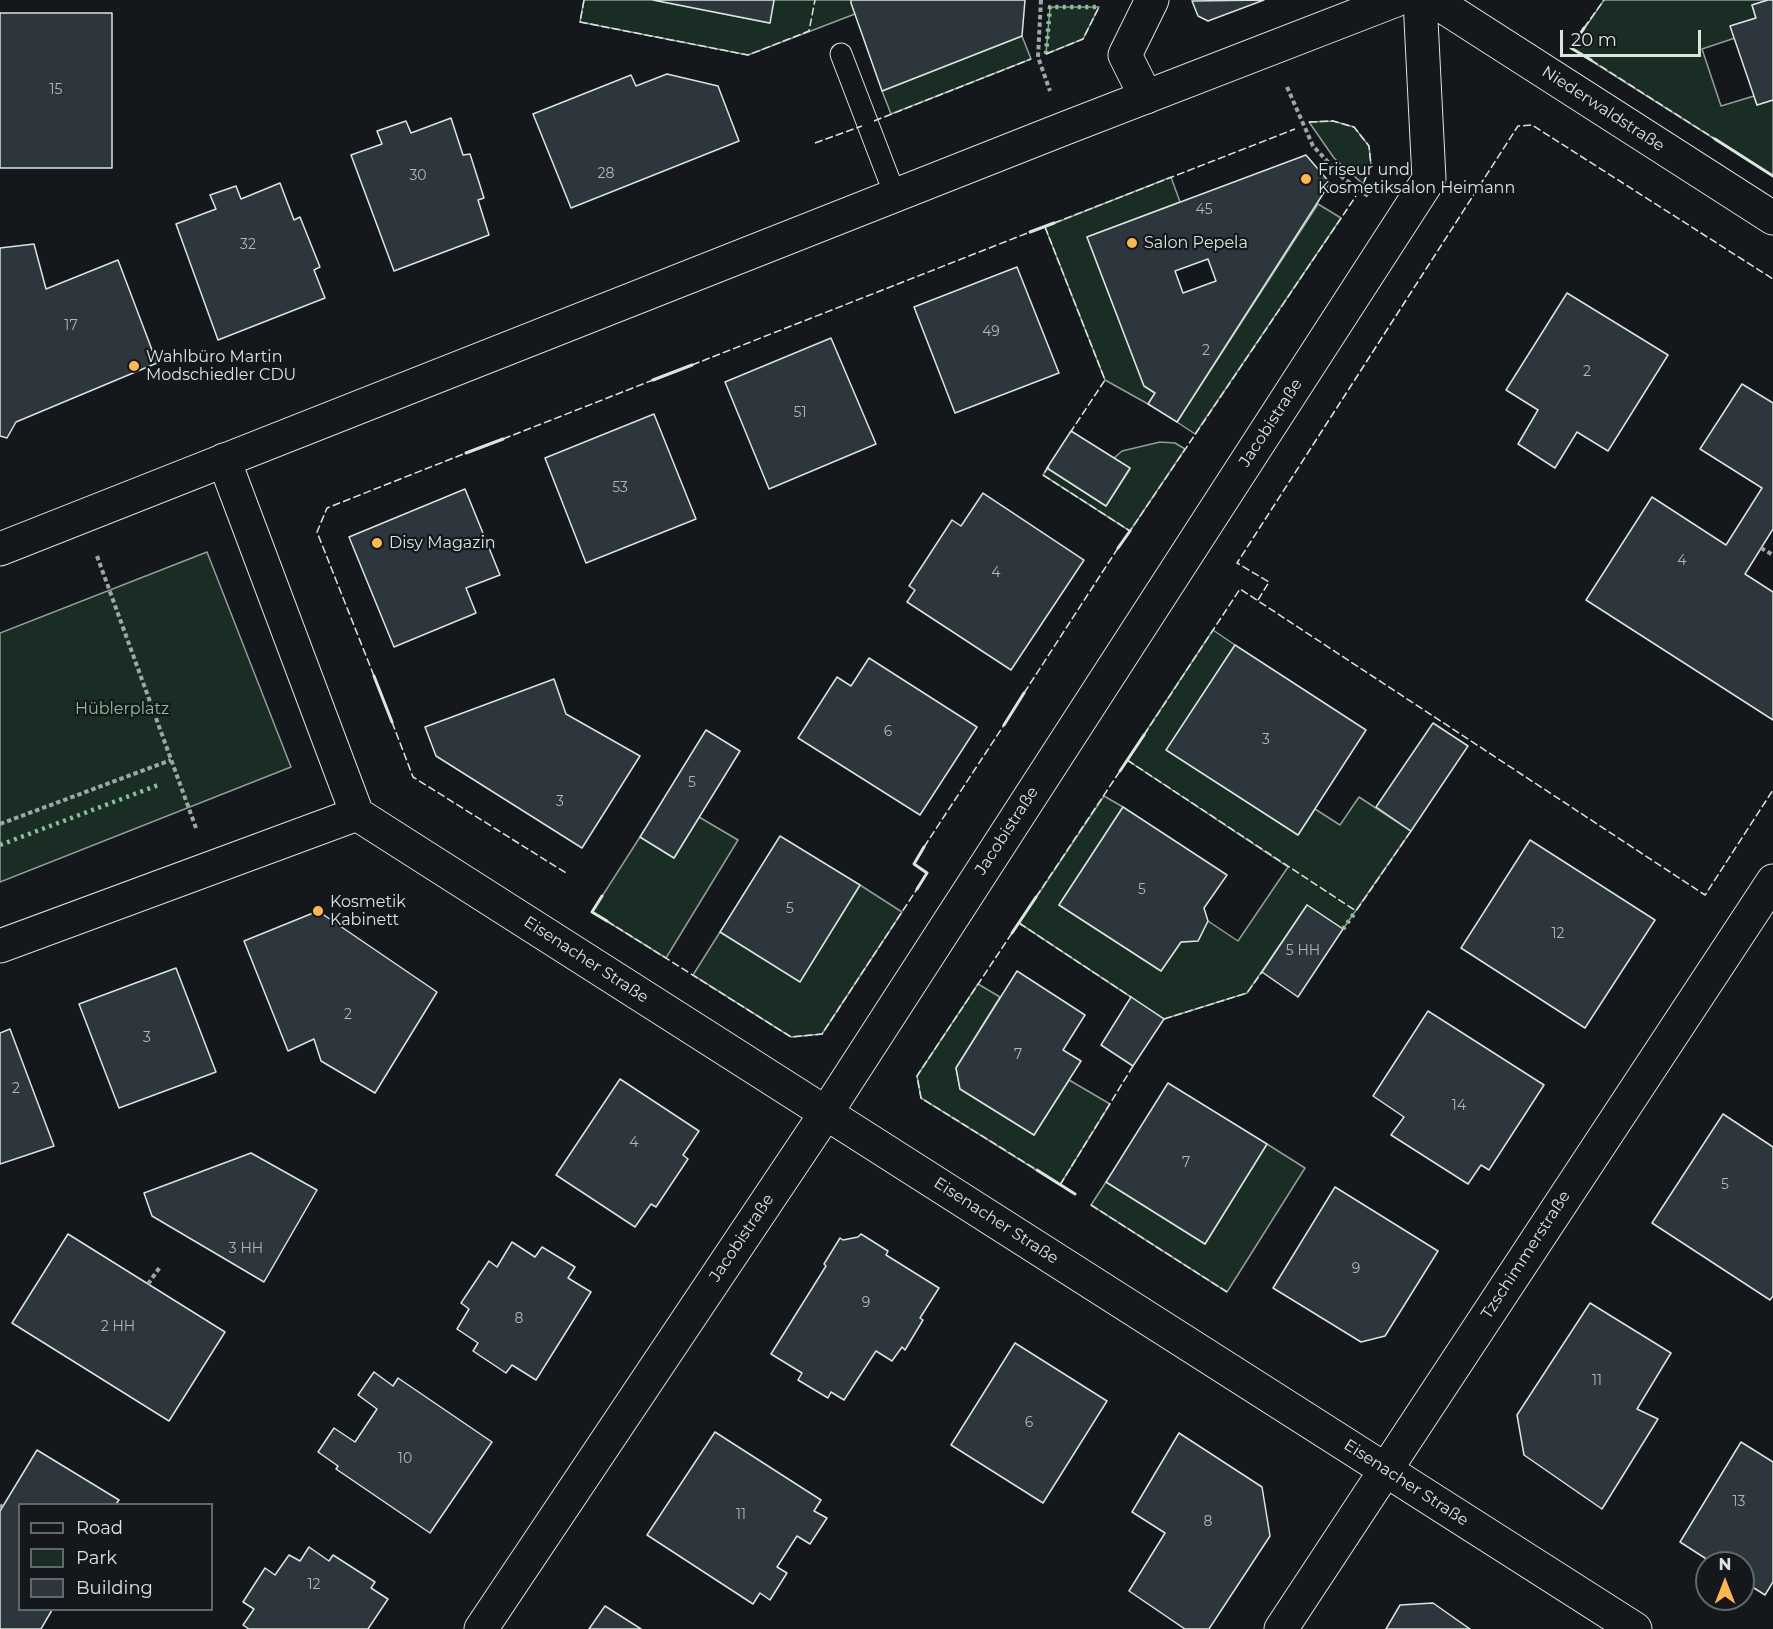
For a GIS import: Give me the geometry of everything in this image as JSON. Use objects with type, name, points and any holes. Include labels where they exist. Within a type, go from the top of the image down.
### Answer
[{"type":"street","points":[[1146,97],[1125,55],[1152,0]]},
{"type":"street","points":[[0,549],[895,195],[1396,0]]},
{"type":"street","name":"Jacobistraße","points":[[481,1629],[826,1113],[1429,179],[1420,0]]},
{"type":"street","name":"Niederwaldstraße","points":[[1433,0],[1773,218]]},
{"type":"street","points":[[0,946],[357,814],[224,460]]},
{"type":"street","name":"Eisenacher Straße","points":[[357,814],[1635,1629]]},
{"type":"street","name":"Tzschimmerstraße","points":[[1281,1629],[1384,1469],[1773,881]]},
{"type":"lane","points":[[841,54],[895,195]]},
{"type":"path","points":[[1041,0],[1038,57],[1064,129]]},
{"type":"path","points":[[1270,48],[1313,146],[1342,177],[1403,219]]},
{"type":"path","points":[[82,516],[211,869]]},
{"type":"path","points":[[1761,548],[1773,555]]},
{"type":"path","points":[[0,824],[171,760]]},
{"type":"path","points":[[148,1284],[160,1267]]},
{"type":"green space","points":[[584,0],[653,0],[769,23],[774,0],[851,0],[855,14],[748,55],[580,22]]},
{"type":"green space","points":[[1604,0],[1768,0],[1752,5],[1756,18],[1731,26],[1735,38],[1702,49],[1721,106],[1754,96],[1757,105],[1773,100],[1773,176],[1571,48]]},
{"type":"green space","points":[[1050,7],[1099,7],[1083,39],[1046,54]]},
{"type":"green space","points":[[1022,36],[1031,59],[891,114],[882,91]]},
{"type":"green space","points":[[1333,121],[1354,127],[1369,146],[1371,165],[1363,184],[1334,158],[1309,122]]},
{"type":"green space","points":[[1171,177],[1180,202],[1087,237],[1144,386],[1155,393],[1148,404],[1105,380],[1045,227]]},
{"type":"green space","points":[[1318,204],[1341,218],[1195,434],[1177,422]]},
{"type":"green space","points":[[1160,442],[1175,443],[1185,449],[1130,531],[1043,475],[1047,468],[1106,506],[1130,469],[1114,458],[1122,451]]},
{"type":"green space","name":"Hüblerplatz","points":[[207,552],[291,767],[0,882],[0,633]]},
{"type":"green space","points":[[1213,630],[1235,645],[1167,750],[1298,835],[1315,809],[1340,825],[1359,797],[1411,831],[1343,929],[1307,905],[1247,993],[1164,1019],[1019,923],[1104,796],[1123,807],[1059,905],[1161,971],[1181,942],[1198,941],[1208,921],[1238,941],[1288,867],[1127,760]]},
{"type":"green space","points":[[699,817],[738,840],[666,958],[592,912],[640,837],[674,858]]},
{"type":"green space","points":[[860,885],[902,912],[822,1034],[791,1037],[693,975],[720,932],[800,981]]},
{"type":"green space","points":[[978,984],[1000,997],[956,1068],[960,1089],[1034,1135],[1069,1080],[1110,1104],[1060,1185],[921,1098],[917,1076]]},
{"type":"green space","points":[[1267,1144],[1305,1168],[1227,1292],[1091,1205],[1106,1182],[1205,1244]]},
{"type":"building","points":[[653,0],[774,0],[770,23]]},
{"type":"building","points":[[851,0],[1025,0],[1022,36],[882,91]]},
{"type":"building","points":[[1264,0],[1208,21],[1198,16],[1192,1]]},
{"type":"building","points":[[1773,0],[1773,100],[1757,105],[1730,26],[1756,18],[1752,5]]},
{"type":"building","points":[[0,13],[112,13],[112,168],[0,168]]},
{"type":"building","points":[[667,74],[718,86],[739,141],[571,208],[533,114],[631,75],[636,86]]},
{"type":"building","points":[[451,118],[463,155],[470,154],[484,198],[478,200],[489,235],[394,271],[351,155],[382,144],[377,131],[406,121],[411,133]]},
{"type":"building","points":[[1306,155],[1330,183],[1177,422],[1148,404],[1155,393],[1144,386],[1087,237]],"holes":[[[1208,259],[1216,281],[1183,293],[1175,271]]]},
{"type":"building","points":[[280,183],[294,220],[300,217],[320,267],[314,270],[325,298],[218,340],[176,224],[216,209],[210,195],[236,186],[241,199]]},
{"type":"building","points":[[34,244],[46,289],[118,260],[157,363],[16,422],[7,438],[0,436],[0,248]]},
{"type":"building","points":[[1017,267],[1059,373],[955,413],[914,307]]},
{"type":"building","points":[[1567,293],[1668,355],[1608,451],[1577,432],[1555,468],[1518,444],[1538,410],[1506,390]]},
{"type":"building","points":[[831,338],[876,444],[769,489],[725,382]]},
{"type":"building","points":[[1742,384],[1773,403],[1773,529],[1745,574],[1773,592],[1773,720],[1586,600],[1652,497],[1726,545],[1762,488],[1700,449]]},
{"type":"building","points":[[654,414],[696,519],[586,563],[545,458]]},
{"type":"building","points":[[1071,431],[1130,468],[1106,506],[1047,468]]},
{"type":"building","points":[[465,489],[500,575],[466,588],[476,613],[394,647],[349,537]]},
{"type":"building","points":[[983,493],[1084,560],[1011,670],[907,602],[915,590],[909,586],[952,520],[961,526]]},
{"type":"building","points":[[1235,645],[1366,730],[1298,835],[1166,750]]},
{"type":"building","points":[[869,658],[977,727],[920,815],[798,738],[837,677],[851,686]]},
{"type":"building","points":[[554,679],[566,714],[640,756],[582,848],[436,756],[425,727]]},
{"type":"building","points":[[1433,723],[1468,746],[1411,831],[1376,807]]},
{"type":"building","points":[[706,730],[740,751],[674,858],[640,837]]},
{"type":"building","points":[[1123,807],[1227,875],[1204,908],[1208,921],[1198,941],[1181,942],[1161,971],[1059,905]]},
{"type":"building","points":[[780,836],[860,885],[800,982],[720,932]]},
{"type":"building","points":[[1530,840],[1655,920],[1585,1028],[1461,948]]},
{"type":"building","points":[[1307,905],[1343,929],[1298,997],[1262,972]]},
{"type":"building","points":[[318,911],[437,992],[375,1093],[321,1061],[314,1039],[288,1051],[244,941]]},
{"type":"building","points":[[176,968],[216,1072],[119,1108],[79,1004]]},
{"type":"building","points":[[1017,971],[1085,1015],[1063,1050],[1081,1061],[1034,1135],[960,1089],[956,1068]]},
{"type":"building","points":[[1131,997],[1164,1019],[1133,1066],[1101,1045]]},
{"type":"building","points":[[1428,1011],[1544,1085],[1489,1170],[1481,1165],[1468,1184],[1391,1135],[1404,1117],[1373,1096]]},
{"type":"building","points":[[10,1029],[54,1146],[0,1164],[0,1033]]},
{"type":"building","points":[[620,1079],[699,1131],[683,1155],[688,1159],[656,1207],[651,1204],[635,1227],[556,1175]]},
{"type":"building","points":[[1168,1083],[1267,1144],[1205,1244],[1106,1182]]},
{"type":"building","points":[[1723,1114],[1773,1147],[1773,1296],[1770,1300],[1652,1223]]},
{"type":"building","points":[[251,1153],[317,1190],[264,1282],[152,1216],[144,1193]]},
{"type":"building","points":[[1335,1187],[1438,1251],[1385,1336],[1361,1342],[1273,1288]]},
{"type":"building","points":[[68,1234],[225,1332],[169,1421],[12,1323]]},
{"type":"building","points":[[861,1234],[888,1251],[886,1255],[939,1288],[920,1318],[923,1320],[905,1350],[902,1347],[892,1361],[876,1351],[844,1400],[831,1392],[828,1398],[798,1380],[802,1373],[771,1354],[826,1266],[824,1264],[840,1238],[843,1240],[858,1237]]},
{"type":"building","points":[[512,1242],[535,1257],[542,1247],[575,1267],[568,1278],[591,1292],[536,1380],[512,1365],[506,1373],[473,1351],[478,1343],[457,1329],[469,1309],[461,1303],[489,1261],[497,1267]]},
{"type":"building","points":[[1590,1303],[1671,1353],[1637,1409],[1658,1419],[1602,1509],[1524,1455],[1517,1415]]},
{"type":"building","points":[[1015,1343],[1107,1401],[1043,1503],[951,1445]]},
{"type":"building","points":[[374,1372],[393,1386],[398,1378],[492,1442],[430,1533],[336,1469],[338,1466],[318,1452],[334,1428],[355,1442],[377,1409],[358,1395]]},
{"type":"building","points":[[715,1432],[821,1500],[814,1511],[827,1518],[810,1544],[797,1536],[777,1567],[787,1573],[770,1600],[760,1593],[753,1604],[647,1535]]},
{"type":"building","points":[[1179,1433],[1262,1487],[1270,1536],[1209,1629],[1185,1629],[1129,1591],[1165,1533],[1132,1512]]},
{"type":"building","points":[[1741,1442],[1773,1462],[1773,1582],[1765,1595],[1755,1589],[1755,1551],[1695,1552],[1680,1542]]},
{"type":"building","points":[[37,1450],[119,1500],[117,1503],[18,1503],[18,1611],[51,1611],[41,1629],[0,1629],[0,1511]]},
{"type":"building","points":[[309,1547],[329,1561],[333,1555],[375,1582],[371,1588],[388,1599],[368,1629],[249,1629],[243,1625],[254,1609],[243,1602],[265,1568],[275,1575],[289,1555],[300,1561]]},
{"type":"building","points":[[1433,1603],[1470,1629],[1386,1629],[1400,1605]]},
{"type":"building","points":[[605,1606],[641,1629],[589,1629]]},
{"type":"hedge","points":[[1046,54],[1050,7],[1099,7]]},
{"type":"hedge","points":[[0,845],[161,784]]},
{"type":"hedge","points":[[1343,929],[1356,911]]},
{"type":"fence","points":[[584,0],[580,22],[748,55],[809,31],[815,0]]},
{"type":"fence","points":[[1584,28],[1604,0]]},
{"type":"fence","points":[[1046,54],[1083,39],[1099,7]]},
{"type":"fence","points":[[874,121],[1031,59]]},
{"type":"fence","points":[[1591,60],[1715,139]]},
{"type":"fence","points":[[1309,122],[1333,121],[1354,127],[1369,146],[1371,165],[1363,184]]},
{"type":"fence","points":[[1258,600],[1269,582],[1237,563],[1518,126],[1532,125],[1773,279]]},
{"type":"fence","points":[[815,143],[862,126]]},
{"type":"fence","points":[[1054,223],[1295,129]]},
{"type":"fence","points":[[1049,466],[1043,475],[1130,531],[1356,196]]},
{"type":"fence","points":[[1045,227],[1105,380],[1070,433]]},
{"type":"fence","points":[[692,365],[1030,232]]},
{"type":"fence","points":[[503,439],[653,380]]},
{"type":"fence","points":[[374,676],[317,532],[327,508],[466,453]]},
{"type":"fence","points":[[1024,693],[1118,548]]},
{"type":"fence","points":[[1144,735],[1240,589],[1705,895],[1773,790]]},
{"type":"fence","points":[[392,722],[413,777],[566,873]]},
{"type":"fence","points":[[924,847],[1004,725]]},
{"type":"fence","points":[[1127,760],[1356,911],[1411,831]]},
{"type":"fence","points":[[1036,897],[1120,771]]},
{"type":"fence","points":[[607,921],[791,1037],[822,1034],[917,889]]},
{"type":"fence","points":[[1019,923],[1131,997]]},
{"type":"fence","points":[[1012,933],[917,1076],[921,1098],[1037,1170]]},
{"type":"fence","points":[[1164,1019],[1247,993],[1262,972]]},
{"type":"fence","points":[[1060,1185],[1133,1066]]},
{"type":"fence","points":[[1091,1205],[1227,1292]]},
{"type":"wall","points":[[1584,28],[1571,48],[1591,60]]},
{"type":"wall","points":[[1715,139],[1773,176]]},
{"type":"wall","points":[[1030,232],[1054,223]]},
{"type":"wall","points":[[653,380],[692,365]]},
{"type":"wall","points":[[466,453],[503,439]]},
{"type":"wall","points":[[1118,548],[1130,531]]},
{"type":"wall","points":[[374,676],[392,722]]},
{"type":"wall","points":[[1004,725],[1024,693]]},
{"type":"wall","points":[[1120,771],[1144,735]]},
{"type":"wall","points":[[917,889],[927,873],[914,864],[924,847]]},
{"type":"wall","points":[[602,896],[592,912],[607,921]]},
{"type":"wall","points":[[1012,933],[1036,897]]},
{"type":"wall","points":[[1037,1170],[1075,1194]]},
{"type":"place","name":"Friseur und Kosmetiksalon Heimann","points":[[1306,179]]},
{"type":"place","name":"Salon Pepela","points":[[1132,243]]},
{"type":"place","name":"Wahlbüro Martin Modschiedler CDU","points":[[134,366]]},
{"type":"place","name":"Disy Magazin","points":[[377,543]]},
{"type":"place","name":"Kosmetik Kabinett","points":[[318,911]]}]
